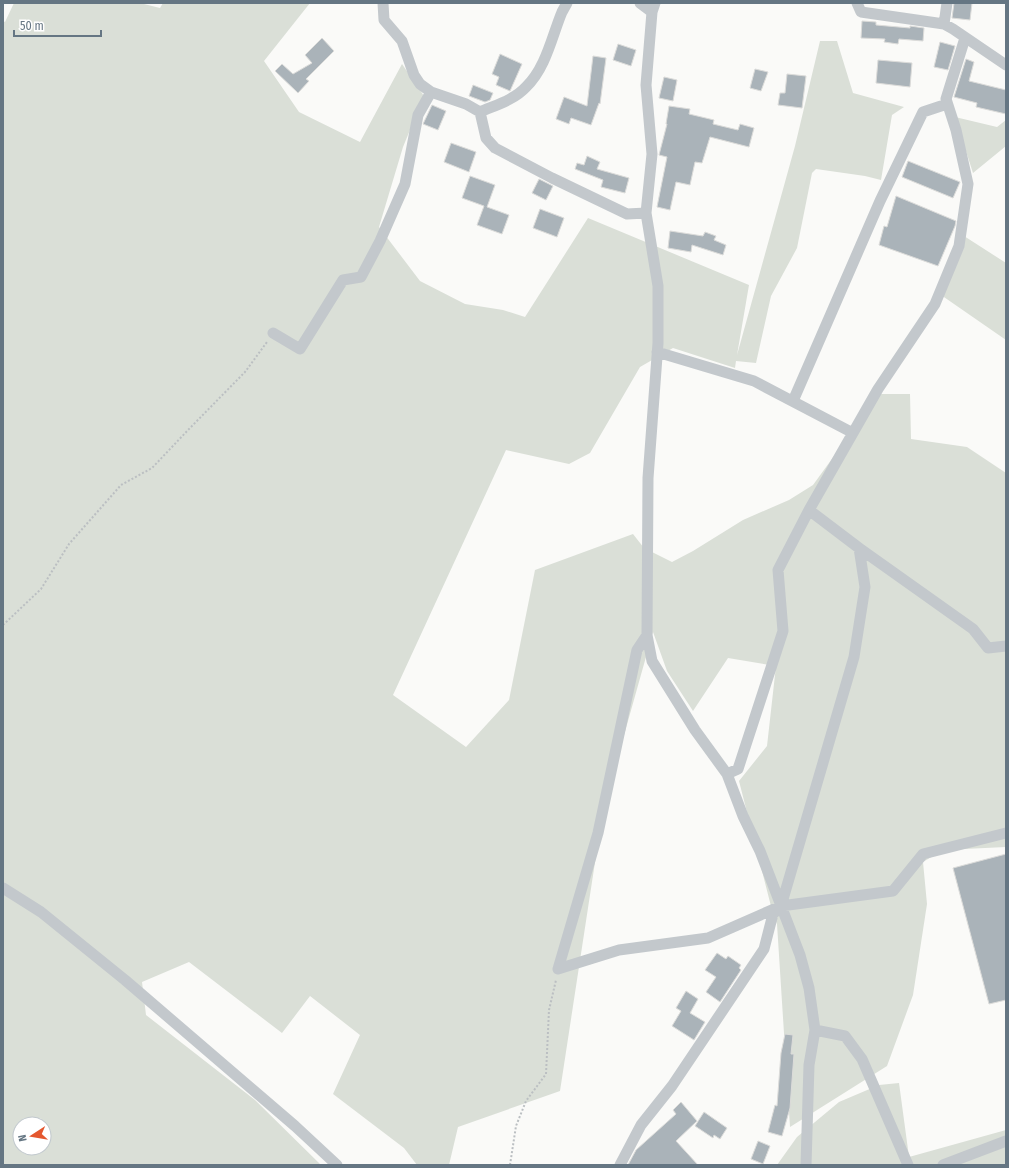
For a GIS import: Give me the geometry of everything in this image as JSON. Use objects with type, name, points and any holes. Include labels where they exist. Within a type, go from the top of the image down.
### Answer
[{"type":"street","points":[[383,3],[384,20],[402,41],[414,75],[420,84],[431,92],[466,104],[480,112],[486,138],[495,148],[552,178],[627,214],[646,214]]},
{"type":"street","points":[[480,112],[509,100],[526,88],[537,72],[567,3]]},
{"type":"street","points":[[640,3],[654,7],[646,85],[652,154],[646,214],[658,286],[657,352],[648,478],[648,635],[652,661],[687,717],[727,774],[743,816],[760,851],[800,955],[809,988],[815,1030],[809,1064],[806,1165]]},
{"type":"street","points":[[857,3],[861,12],[944,24],[1006,65]]},
{"type":"street","points":[[944,24],[947,3]]},
{"type":"street","points":[[727,774],[738,769],[783,631],[778,570],[809,510],[878,389],[935,304],[959,246],[968,184],[956,130],[946,100],[965,38]]},
{"type":"street","points":[[273,333],[300,349],[343,280],[361,277],[380,241],[405,184],[418,115],[431,92]]},
{"type":"street","points":[[793,401],[880,201],[923,112],[947,104]]},
{"type":"street","points":[[657,352],[754,381],[853,433]]},
{"type":"street","points":[[809,510],[973,629],[988,648],[1006,646]]},
{"type":"street","points":[[620,1165],[632,1139],[641,1125],[672,1086],[764,949],[773,914],[781,906],[854,657],[866,587],[860,548]]},
{"type":"street","points":[[558,969],[598,833],[637,650],[648,635]]},
{"type":"street","points":[[558,969],[619,950],[708,938],[781,906],[894,891],[924,854],[1006,833]]},
{"type":"street","points":[[3,888],[41,912],[124,980],[295,1126],[337,1165]]},
{"type":"street","points":[[815,1030],[845,1036],[862,1060],[908,1165]]},
{"type":"street","points":[[943,1165],[1006,1141]]},
{"type":"path","points":[[3,625],[41,589],[69,544],[121,484],[152,468],[189,428],[245,372],[273,333]]},
{"type":"path","points":[[510,1165],[516,1126],[526,1101],[546,1074],[549,1010],[558,969]]},
{"type":"shaded area","points":[[14,3],[140,3],[160,8],[163,3],[310,3],[264,61],[299,112],[360,142],[402,64],[424,96],[403,147],[379,227],[420,281],[465,304],[503,310],[525,317],[588,218],[749,285],[737,355],[795,146],[820,41],[837,41],[853,93],[904,107],[892,115],[881,180],[865,176],[816,169],[812,173],[797,248],[771,296],[756,363],[736,361],[735,368],[673,348],[640,367],[590,453],[569,464],[506,450],[393,695],[466,747],[509,700],[535,570],[633,534],[644,548],[672,562],[693,551],[743,520],[789,500],[813,485],[879,394],[910,394],[911,439],[967,447],[1006,473],[1006,847],[943,850],[923,862],[927,904],[913,995],[887,1066],[790,1127],[777,924],[773,914],[739,781],[767,746],[776,666],[728,658],[693,711],[667,671],[653,632],[603,810],[560,1091],[458,1127],[449,1165],[417,1165],[404,1148],[333,1094],[360,1035],[310,996],[282,1033],[189,962],[142,982],[146,1015],[255,1100],[321,1165],[3,1165],[3,21],[5,22]]},
{"type":"shaded area","points":[[955,117],[997,127],[1006,120],[1006,146],[973,173]]},
{"type":"shaded area","points":[[964,236],[1006,263],[1006,340],[941,295]]},
{"type":"shaded area","points":[[899,1083],[909,1157],[1006,1130],[1006,1165],[777,1165],[797,1137],[839,1102],[879,1085]]},
{"type":"building","points":[[954,3],[972,3],[970,20],[952,18]]},
{"type":"building","points":[[862,21],[876,22],[876,25],[924,28],[923,41],[899,39],[898,44],[884,42],[885,39],[861,38]]},
{"type":"building","points":[[322,38],[334,51],[306,79],[309,81],[298,93],[275,71],[282,64],[293,74],[312,63],[305,55]]},
{"type":"building","points":[[940,42],[955,46],[948,70],[934,67]]},
{"type":"building","points":[[618,44],[636,50],[631,66],[613,60]]},
{"type":"building","points":[[500,54],[522,64],[510,91],[496,85],[499,77],[492,74]]},
{"type":"building","points":[[593,56],[606,58],[600,104],[599,103],[591,125],[571,118],[569,124],[556,119],[564,97],[587,106]]},
{"type":"building","points":[[966,59],[974,62],[969,81],[1006,90],[1006,114],[976,107],[977,103],[954,97]]},
{"type":"building","points":[[878,60],[912,63],[910,87],[876,83]]},
{"type":"building","points":[[755,69],[768,72],[761,91],[750,88]]},
{"type":"building","points":[[787,74],[806,76],[802,108],[778,105],[780,93],[785,93]]},
{"type":"building","points":[[664,77],[677,80],[673,101],[659,98]]},
{"type":"building","points":[[473,85],[493,93],[490,100],[485,102],[469,96]]},
{"type":"building","points":[[432,105],[446,111],[438,130],[423,124]]},
{"type":"building","points":[[669,106],[690,109],[689,114],[714,120],[713,124],[738,130],[740,124],[754,128],[749,147],[710,137],[702,163],[695,162],[690,185],[676,182],[670,210],[657,207],[667,157],[659,155],[667,124]]},
{"type":"building","points":[[451,143],[476,152],[469,172],[444,162]]},
{"type":"building","points":[[587,156],[600,162],[597,169],[629,178],[625,193],[601,187],[603,180],[575,169],[577,163],[584,165]]},
{"type":"building","points":[[908,161],[960,182],[953,198],[902,177]]},
{"type":"building","points":[[470,176],[495,185],[487,207],[509,215],[502,234],[477,225],[484,206],[462,198]]},
{"type":"building","points":[[539,179],[553,186],[546,200],[532,193]]},
{"type":"building","points":[[896,196],[956,221],[938,266],[879,245],[884,226],[887,227]]},
{"type":"building","points":[[540,209],[564,218],[557,237],[533,228]]},
{"type":"building","points":[[670,231],[703,236],[705,232],[716,236],[714,240],[726,245],[723,255],[692,245],[691,252],[668,248]]},
{"type":"building","points":[[1006,854],[1006,1000],[989,1004],[953,868]]},
{"type":"building","points":[[717,953],[726,959],[728,956],[741,965],[739,968],[741,970],[720,1002],[706,992],[716,977],[705,970]]},
{"type":"building","points":[[686,991],[698,999],[690,1013],[705,1022],[694,1040],[672,1026],[681,1011],[676,1008]]},
{"type":"building","points":[[785,1034],[793,1035],[791,1054],[794,1054],[790,1108],[782,1136],[768,1132],[775,1105],[777,1106],[781,1053]]},
{"type":"building","points":[[681,1102],[697,1121],[676,1141],[698,1165],[628,1165],[636,1150],[676,1114],[673,1110]]},
{"type":"building","points":[[704,1112],[727,1128],[720,1139],[714,1135],[713,1138],[695,1126]]},
{"type":"building","points":[[758,1141],[770,1146],[763,1164],[751,1159]]}]
